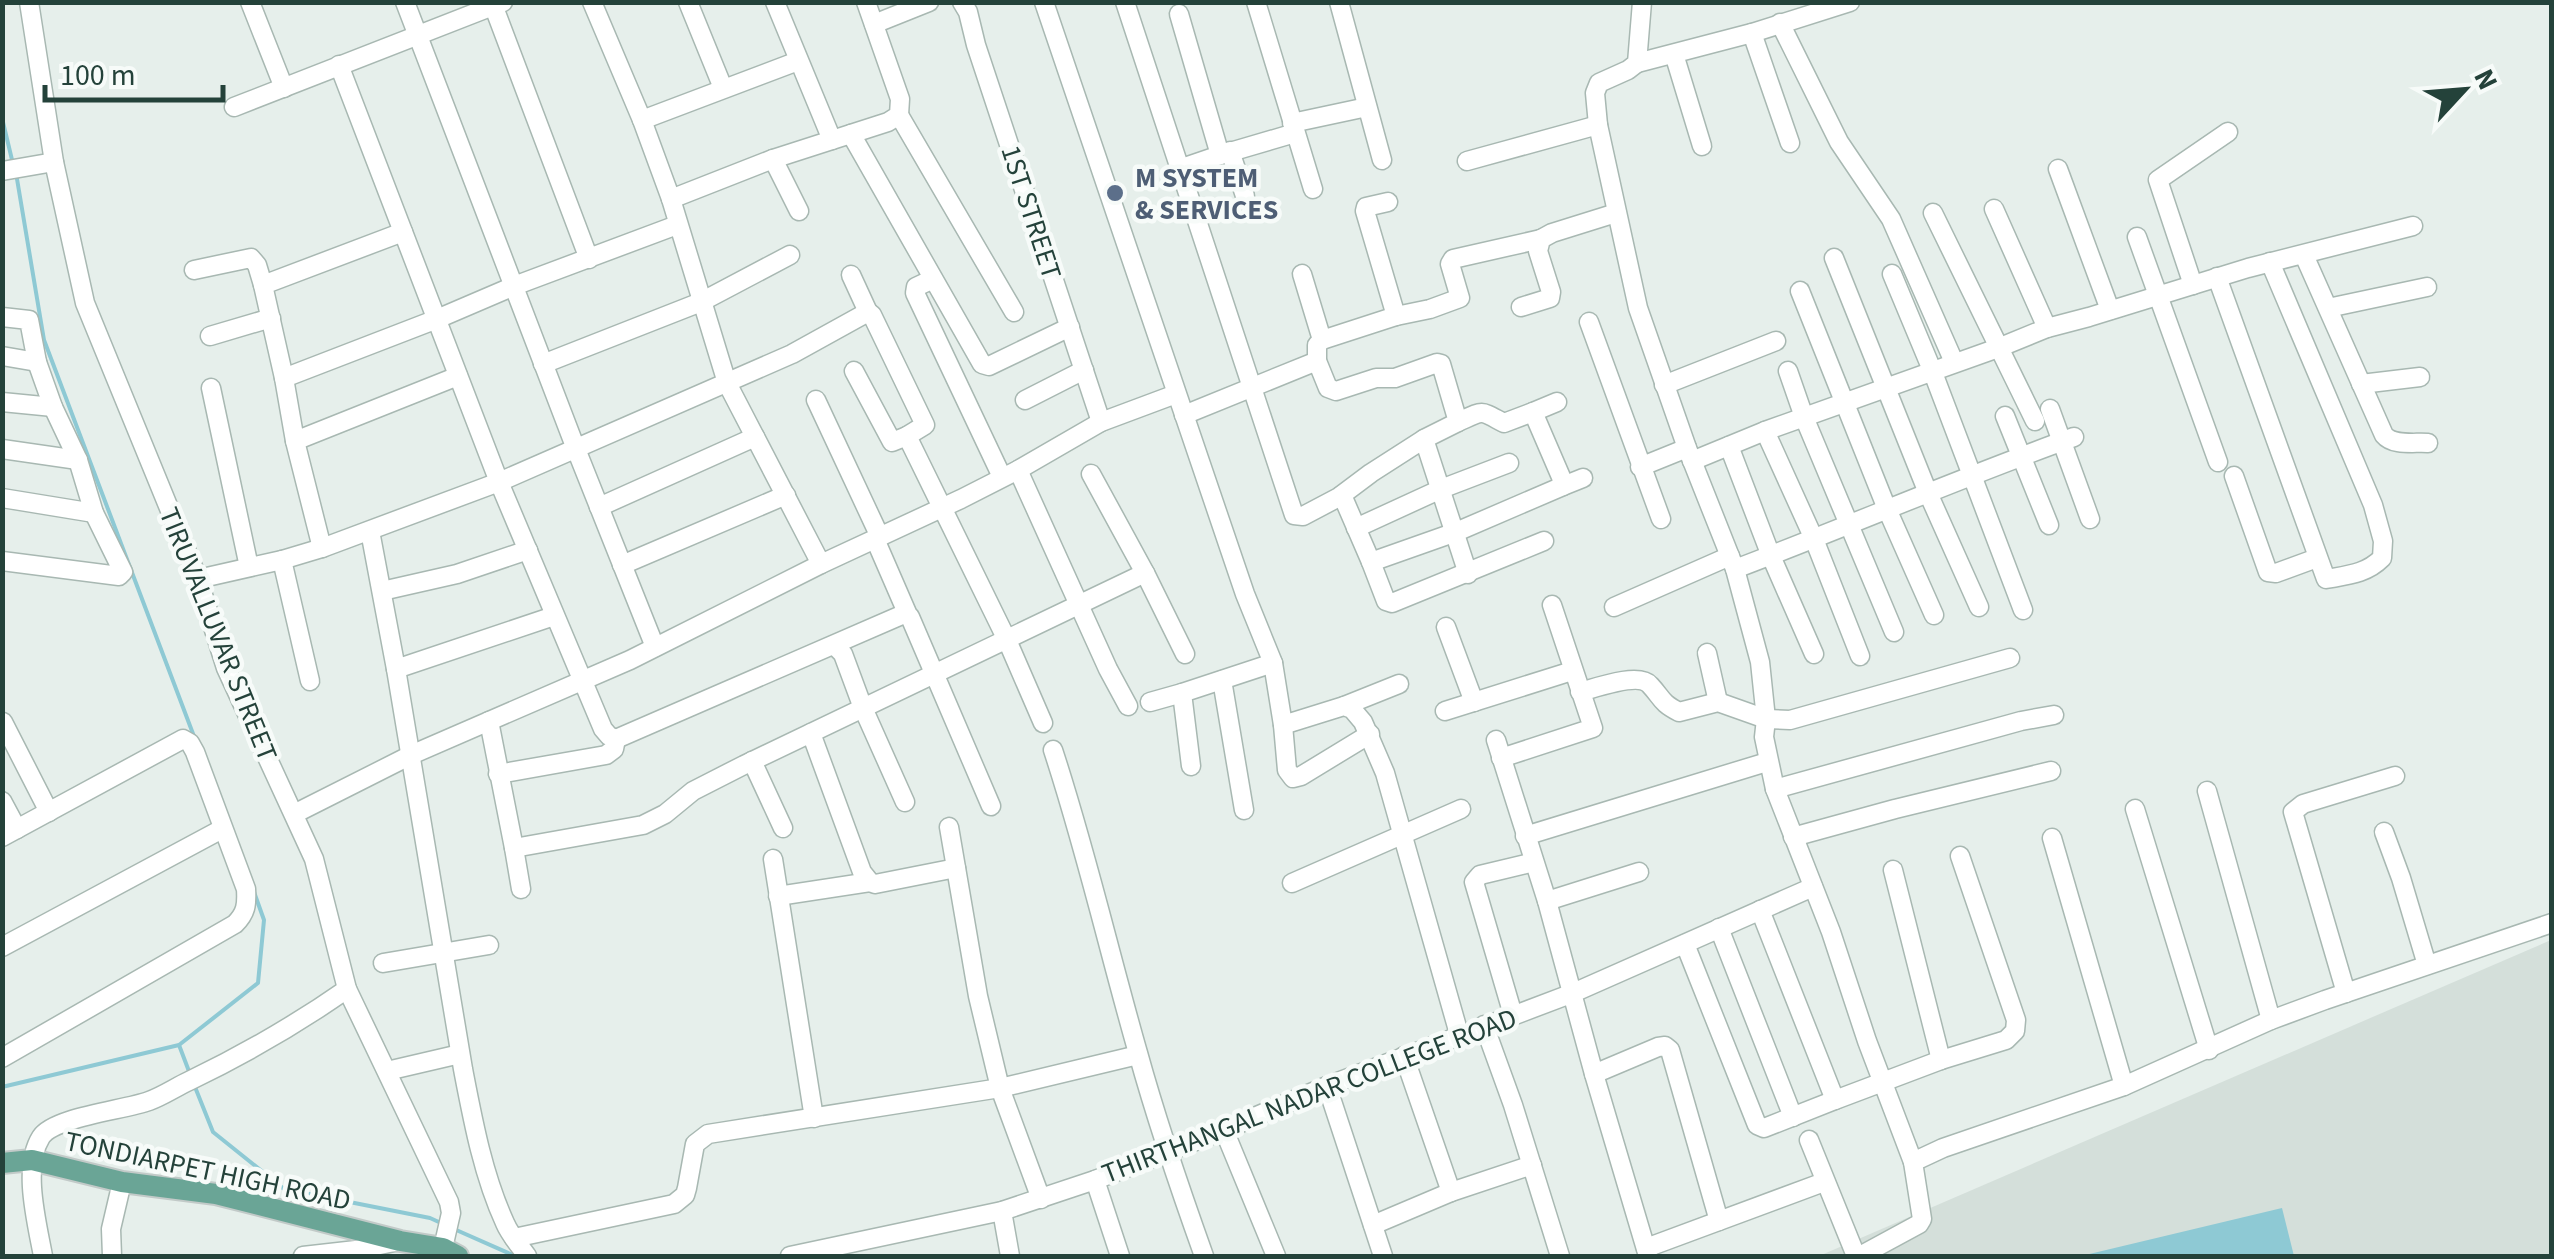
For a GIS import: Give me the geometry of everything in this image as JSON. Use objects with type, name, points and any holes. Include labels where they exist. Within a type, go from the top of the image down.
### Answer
[{"type":"main road","name":"TONDIARPET HIGH ROAD","points":[[2,1162],[32,1160],[122,1182],[216,1194],[400,1240],[449,1248]]},
{"type":"street","name":"TIRUVALLUVAR STREET","points":[[29,2],[54,162],[85,303],[198,579],[226,668],[314,859],[347,988],[449,1202],[449,1248]]},
{"type":"street","points":[[250,2],[284,88]]},
{"type":"street","points":[[405,2],[655,647]]},
{"type":"street","points":[[592,2],[671,200],[727,383],[821,564]]},
{"type":"street","points":[[688,2],[723,88]]},
{"type":"street","points":[[775,2],[832,140]]},
{"type":"street","points":[[866,2],[900,99],[899,115],[1014,312]]},
{"type":"street","points":[[874,24],[929,2]]},
{"type":"street","points":[[1044,2],[1245,594],[1272,662],[1288,770],[1293,778],[1301,776],[1370,734]]},
{"type":"street","points":[[1126,2],[1294,515],[1302,516],[1342,495],[1424,439],[1481,412],[1504,422],[1557,402]]},
{"type":"street","points":[[1256,2],[1314,189]]},
{"type":"street","points":[[1339,2],[1382,160]]},
{"type":"street","points":[[1637,63],[1642,2]]},
{"type":"street","points":[[1808,1140],[1858,1256],[1919,1224],[1922,1219],[1913,1162],[1767,762],[1760,662],[1733,563],[1638,308],[1598,125],[1595,93],[1598,83],[1637,63],[1752,34],[1850,2]]},
{"type":"street","name":"1ST STREET","points":[[966,3],[1101,422]]},
{"type":"street","points":[[234,107],[496,4],[589,259]]},
{"type":"street","points":[[1179,14],[1225,153],[1246,196]]},
{"type":"street","points":[[1780,23],[1834,132],[1891,219],[1954,362]]},
{"type":"street","points":[[1752,34],[1790,143]]},
{"type":"street","points":[[1674,54],[1702,146]]},
{"type":"street","points":[[642,120],[798,60]]},
{"type":"street","points":[[338,65],[499,482],[602,730],[608,736],[616,739],[825,646],[835,646],[902,614],[908,615]]},
{"type":"street","points":[[1179,169],[1367,107]]},
{"type":"street","points":[[671,200],[899,115]]},
{"type":"street","points":[[1467,160],[1598,125]]},
{"type":"street","points":[[2193,285],[2158,180],[2228,132]]},
{"type":"street","points":[[851,134],[985,366],[1070,327]]},
{"type":"street","points":[[773,159],[800,211]]},
{"type":"street","points":[[3,171],[54,162]]},
{"type":"street","points":[[2058,168],[2110,310]]},
{"type":"street","points":[[1388,202],[1366,207],[1365,211],[1396,316]]},
{"type":"street","points":[[1994,209],[2047,328]]},
{"type":"street","points":[[1458,422],[1442,364],[1437,362],[1396,378],[1376,378],[1336,390],[1328,388],[1317,361],[1317,345],[1322,340],[1460,298],[1450,264],[1453,259],[1541,239],[1552,232],[1616,213]]},
{"type":"street","points":[[1933,214],[1998,348],[2042,415],[2068,439],[2090,519]]},
{"type":"street","points":[[284,378],[677,225]]},
{"type":"street","points":[[1640,467],[1728,446],[2047,328],[2270,262],[2412,226]]},
{"type":"street","points":[[263,285],[403,232]]},
{"type":"street","points":[[2137,238],[2218,462]]},
{"type":"street","points":[[1521,307],[1550,298],[1538,251],[1541,239]]},
{"type":"street","points":[[543,364],[701,302],[790,255]]},
{"type":"street","points":[[2304,255],[2387,440],[2428,443]]},
{"type":"street","points":[[194,270],[251,258],[257,265],[322,548]]},
{"type":"street","points":[[1834,258],[1928,492],[1980,607]]},
{"type":"street","points":[[2217,277],[2326,579],[2359,574],[2382,558],[2383,541],[2365,484],[2270,262]]},
{"type":"street","points":[[1302,274],[1322,340]]},
{"type":"street","points":[[1892,274],[2023,610]]},
{"type":"street","points":[[851,275],[926,425],[892,442],[854,371]]},
{"type":"street","points":[[933,279],[916,288],[916,297],[1128,706]]},
{"type":"street","points":[[2328,308],[2427,288]]},
{"type":"street","points":[[1800,291],[1934,615]]},
{"type":"street","points":[[198,579],[322,548],[499,482],[792,354],[868,312]]},
{"type":"street","points":[[2,317],[28,320],[52,407],[78,460],[94,513],[123,570],[120,576],[2,560]]},
{"type":"street","points":[[210,336],[270,318]]},
{"type":"street","points":[[1589,322],[1660,519]]},
{"type":"street","points":[[1664,385],[1776,342]]},
{"type":"street","points":[[2,356],[37,362]]},
{"type":"street","points":[[1184,415],[1317,361]]},
{"type":"street","points":[[1025,400],[1084,370]]},
{"type":"street","points":[[1788,371],[1894,632]]},
{"type":"street","points":[[295,440],[458,376]]},
{"type":"street","points":[[2361,384],[2420,377]]},
{"type":"street","points":[[212,388],[249,567]]},
{"type":"street","points":[[294,814],[410,755],[583,682],[941,509],[1101,422],[1176,394]]},
{"type":"street","points":[[816,400],[990,806]]},
{"type":"street","points":[[2,402],[52,407]]},
{"type":"street","points":[[1534,412],[1562,486]]},
{"type":"street","points":[[2005,416],[2049,526]]},
{"type":"street","points":[[1765,431],[1860,656]]},
{"type":"street","points":[[907,436],[1007,640],[1042,724]]},
{"type":"street","points":[[599,507],[755,437]]},
{"type":"street","points":[[1424,439],[1468,574]]},
{"type":"street","points":[[1614,607],[1733,563],[1771,556],[2068,439]]},
{"type":"street","points":[[1728,446],[1814,654]]},
{"type":"street","points":[[2,449],[78,460]]},
{"type":"street","points":[[1356,528],[1509,463]]},
{"type":"street","points":[[1091,474],[1184,654]]},
{"type":"street","points":[[2234,476],[2268,572],[2276,573],[2317,558]]},
{"type":"street","points":[[1371,562],[1456,532],[1584,478]]},
{"type":"street","points":[[1342,495],[1386,601],[1392,603],[1544,541]]},
{"type":"street","points":[[622,565],[786,496]]},
{"type":"street","points":[[2,498],[94,513]]},
{"type":"street","points":[[370,531],[460,1054],[482,1156],[506,1225],[527,1256]]},
{"type":"street","points":[[382,591],[458,574],[528,550]]},
{"type":"street","points":[[282,560],[310,682]]},
{"type":"street","points":[[514,848],[643,825],[693,792],[752,761],[1145,572]]},
{"type":"street","points":[[1552,604],[1593,728],[1498,749],[1547,901],[1647,1252],[1824,1182]]},
{"type":"street","points":[[396,669],[554,616]]},
{"type":"street","points":[[1446,627],[1474,702]]},
{"type":"street","points":[[835,646],[844,654],[863,708],[905,802]]},
{"type":"street","points":[[1707,653],[1718,702]]},
{"type":"street","points":[[1580,692],[1644,680],[1662,704],[1679,712],[1718,702],[1766,720],[1790,720],[2010,658]]},
{"type":"street","points":[[1150,702],[1272,662]]},
{"type":"street","points":[[1445,711],[1572,672]]},
{"type":"street","points":[[1222,680],[1244,810]]},
{"type":"street","points":[[1284,725],[1399,684]]},
{"type":"street","points":[[1182,693],[1191,766]]},
{"type":"street","points":[[1344,706],[1352,710],[1370,734],[1385,773],[1459,1034]]},
{"type":"street","points":[[1775,789],[2020,720],[2054,715]]},
{"type":"street","points":[[489,721],[521,889]]},
{"type":"street","points":[[3,722],[48,812]]},
{"type":"street","points":[[811,733],[862,872],[870,882]]},
{"type":"street","points":[[498,774],[606,755],[614,749],[616,739]]},
{"type":"street","points":[[2,802],[10,833],[182,740],[190,743],[246,889],[247,906],[235,924],[2,1058]]},
{"type":"street","points":[[1053,750],[1076,819],[1138,1055],[1204,1256]]},
{"type":"street","points":[[752,761],[783,828]]},
{"type":"street","points":[[1524,836],[1767,762]]},
{"type":"street","points":[[1793,837],[2050,772]]},
{"type":"street","points":[[2346,993],[2293,812],[2303,804],[2395,776]]},
{"type":"street","points":[[2208,792],[2272,1020]]},
{"type":"street","points":[[2135,808],[2208,1050]]},
{"type":"street","points":[[1292,883],[1461,809]]},
{"type":"street","points":[[949,827],[978,996],[1000,1088],[1041,1199]]},
{"type":"street","points":[[2,948],[222,829]]},
{"type":"street","points":[[2384,832],[2427,966]]},
{"type":"street","points":[[2052,838],[2124,1086]]},
{"type":"street","points":[[1685,944],[1754,1122],[1764,1128],[1882,1080],[2006,1040],[2015,1031],[1960,856]]},
{"type":"street","points":[[774,858],[814,1118]]},
{"type":"street","points":[[1512,1015],[1474,882],[1480,875],[1534,862]]},
{"type":"street","points":[[778,896],[876,884],[956,868]]},
{"type":"street","points":[[1894,870],[1941,1060]]},
{"type":"street","points":[[1547,901],[1639,872]]},
{"type":"street","name":"THIRTHANGAL NADAR COLLEGE ROAD","points":[[790,1256],[1002,1211],[1095,1180],[1573,992],[1813,887]]},
{"type":"street","points":[[1760,910],[1835,1100]]},
{"type":"street","points":[[1913,1162],[1943,1148],[2124,1086],[2272,1020],[2552,923]]},
{"type":"street","points":[[1720,928],[1793,1117]]},
{"type":"street","points":[[383,963],[489,945]]},
{"type":"street","points":[[43,1256],[34,1209],[32,1160],[42,1137],[62,1123],[149,1101],[180,1086],[266,1043],[347,988]]},
{"type":"street","points":[[1484,1025],[1532,1164],[1553,1255]]},
{"type":"street","points":[[1594,1074],[1658,1047],[1670,1050],[1719,1221]]},
{"type":"street","points":[[387,1071],[460,1054]]},
{"type":"street","points":[[514,1238],[674,1204],[685,1194],[694,1144],[714,1132],[1000,1088],[1138,1055]]},
{"type":"street","points":[[1404,1056],[1451,1192]]},
{"type":"street","points":[[1327,1086],[1383,1256]]},
{"type":"street","points":[[1224,1130],[1276,1256]]},
{"type":"street","points":[[1373,1225],[1532,1164]]},
{"type":"street","points":[[1095,1180],[1120,1256]]},
{"type":"street","points":[[112,1256],[111,1229],[122,1182]]},
{"type":"street","points":[[1002,1211],[1010,1256]]},
{"type":"street","points":[[303,1256],[400,1240]]},
{"type":"shaded area","points":[[2551,940],[2551,1256],[1819,1256]]},
{"type":"water","points":[[2282,1208],[2294,1256],[2081,1256]]},
{"type":"waterway","points":[[2,118],[13,164]]},
{"type":"waterway","points":[[16,173],[44,340],[195,739]]},
{"type":"waterway","points":[[2,1087],[179,1045],[258,983],[264,920],[254,892]]},
{"type":"waterway","points":[[179,1045],[190,1074]]},
{"type":"waterway","points":[[195,1087],[213,1132],[284,1189],[441,1223]]},
{"type":"waterway","points":[[454,1229],[515,1256]]},
{"type":"place","name":"M SYSTEM & SERVICES","points":[[1115,193]]}]
